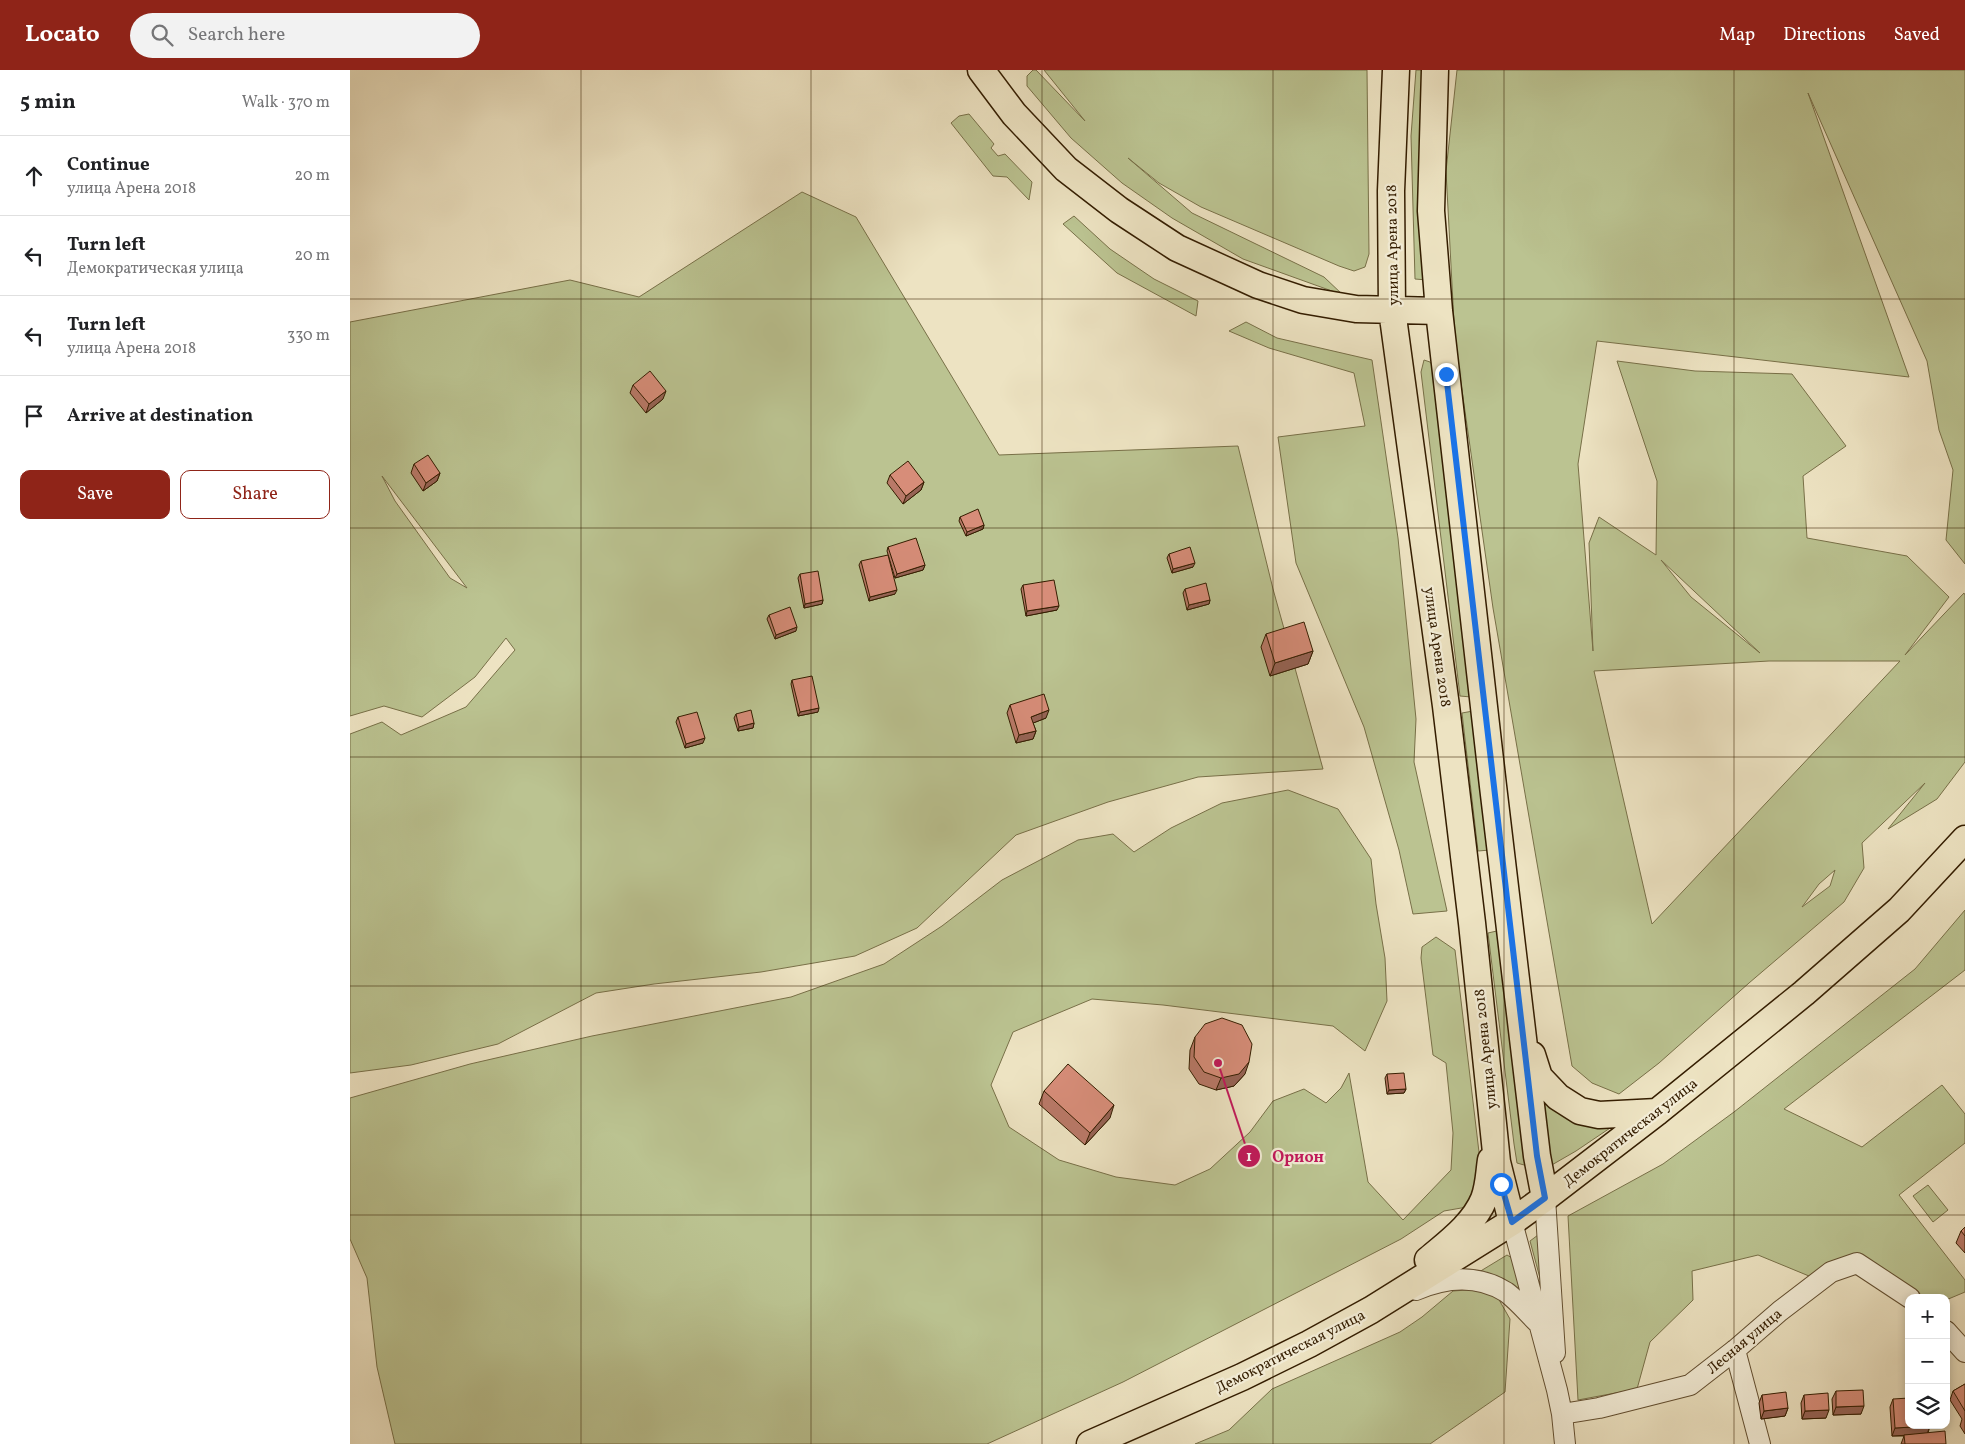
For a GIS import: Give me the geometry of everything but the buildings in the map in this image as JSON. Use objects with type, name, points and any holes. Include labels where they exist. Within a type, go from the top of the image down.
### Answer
[{"type":"main road","points":[[981,70],[1014,114],[1066,169],[1118,210],[1178,248],[1258,285],[1303,300],[1356,309],[1439,311]]},
{"type":"main road","name":"улица Арена 2018","points":[[1396,70],[1391,191],[1392,310],[1446,706],[1472,923],[1494,1134],[1501,1184],[1512,1222]]},
{"type":"main road","points":[[1435,70],[1431,211],[1439,311],[1537,1156],[1545,1198]]},
{"type":"main road","name":"Демократическая улица","points":[[1090,1444],[1242,1378],[1371,1310],[1512,1222],[1657,1112],[1804,993],[1899,910],[1965,839]]},
{"type":"main road","points":[[1522,1023],[1539,1077],[1558,1097],[1580,1111],[1599,1115],[1657,1112]]},
{"type":"main road","points":[[1371,1310],[1470,1221],[1483,1199],[1489,1176],[1494,1134]]},
{"type":"street","points":[[1545,1198],[1557,1390]]},
{"type":"street","points":[[1512,1222],[1537,1322],[1557,1390],[1565,1444]]},
{"type":"street","name":"Лесная улица","points":[[1562,1414],[1599,1408],[1690,1385],[1831,1272],[1858,1263],[1905,1295]]},
{"type":"street","points":[[1371,1310],[1434,1282],[1468,1278],[1490,1283],[1508,1293],[1537,1322]]},
{"type":"street","points":[[1950,1335],[1965,1352]]},
{"type":"street","points":[[1735,1350],[1760,1444]]},
{"type":"green space","points":[[1033,70],[1036,70],[1085,121],[1044,70],[1367,70],[1369,254],[1365,267],[1354,271],[1339,266],[1201,207],[1159,183],[1128,158],[1192,213],[1324,277],[1343,295],[1243,259],[1172,218],[1122,183],[1071,138],[1027,86],[1027,76]]},
{"type":"green space","points":[[1416,70],[1430,70],[1427,280],[1415,279],[1411,136]]},
{"type":"green space","points":[[1457,70],[1965,70],[1965,564],[1946,540],[1953,470],[1939,430],[1927,361],[1808,93],[1909,377],[1597,341],[1578,464],[1593,651],[1589,543],[1599,517],[1656,555],[1657,481],[1617,361],[1695,371],[1792,374],[1846,446],[1803,476],[1807,538],[1907,556],[1949,597],[1905,655],[1964,593],[1965,595],[1965,762],[1937,799],[1888,829],[1925,783],[1862,843],[1864,868],[1844,902],[1659,1063],[1619,1094],[1592,1083],[1572,1066],[1493,608],[1455,341],[1446,171]],"holes":[[[1661,560],[1760,653],[1691,597]],[[1769,661],[1900,661],[1652,924],[1594,671]],[[1835,870],[1830,886],[1802,907],[1819,884]]]},
{"type":"green space","points":[[969,114],[994,144],[991,148],[998,156],[1005,154],[1032,182],[1029,200],[1007,177],[993,176],[951,123],[959,116]]},
{"type":"green space","points":[[802,192],[856,217],[999,455],[1238,446],[1273,589],[1323,769],[1198,777],[1108,802],[1016,835],[917,928],[855,956],[761,972],[654,984],[596,993],[498,1044],[411,1065],[350,1073],[350,734],[382,722],[401,735],[466,707],[515,650],[506,638],[475,677],[422,717],[384,706],[350,716],[350,322],[570,280],[639,297]],"holes":[[[382,476],[467,588],[450,578],[395,501]]]},
{"type":"green space","points":[[1074,216],[1110,249],[1154,279],[1198,301],[1196,316],[1117,273],[1063,224]]},
{"type":"green space","points":[[1246,322],[1277,338],[1372,360],[1398,538],[1416,719],[1414,762],[1447,911],[1413,914],[1399,850],[1364,727],[1296,563],[1278,437],[1365,426],[1354,373],[1269,348],[1229,331]]},
{"type":"green space","points":[[1424,360],[1430,362],[1435,369],[1471,697],[1460,696],[1421,372]]},
{"type":"green space","points":[[1473,711],[1490,850],[1478,851],[1462,713]]},
{"type":"green space","points":[[1288,790],[1338,809],[1371,859],[1385,958],[1387,1001],[1365,1051],[1333,1026],[1163,1005],[1092,999],[1013,1032],[991,1085],[1009,1127],[1059,1160],[1116,1177],[1175,1185],[1210,1169],[1250,1132],[1273,1101],[1304,1089],[1326,1103],[1341,1088],[1349,1073],[1368,1182],[1403,1220],[1451,1170],[1453,1133],[1446,1063],[1433,1055],[1421,958],[1422,947],[1436,937],[1455,950],[1481,1169],[1481,1190],[1467,1207],[1444,1211],[1401,1239],[1123,1382],[987,1444],[395,1444],[377,1367],[367,1278],[350,1239],[350,1098],[470,1064],[592,1036],[791,997],[884,964],[942,926],[1002,880],[1078,840],[1113,834],[1134,852],[1171,828],[1222,803]]},
{"type":"green space","points":[[1965,910],[1965,970],[1784,1109],[1862,1147],[1942,1085],[1965,1114],[1965,1143],[1899,1195],[1965,1280],[1965,1292],[1950,1298],[1950,1294],[1905,1294],[1905,1296],[1846,1267],[1809,1276],[1758,1255],[1692,1271],[1693,1300],[1650,1342],[1637,1389],[1578,1400],[1568,1216],[1663,1164],[1734,1112],[1915,969]]},
{"type":"green space","points":[[1501,930],[1529,1161],[1524,1165],[1517,1163],[1514,1144],[1488,933]]},
{"type":"green space","points":[[1542,1087],[1619,1122],[1550,1166]]},
{"type":"green space","points":[[1928,1185],[1948,1210],[1933,1222],[1913,1196]]},
{"type":"green space","points":[[1538,1235],[1547,1304],[1530,1241]]},
{"type":"green space","points":[[1507,1255],[1512,1258],[1523,1292],[1479,1272]]},
{"type":"green space","points":[[1480,1289],[1498,1298],[1510,1319],[1505,1392],[1430,1444],[1195,1444],[1229,1430],[1272,1389],[1400,1332],[1422,1317],[1453,1291]]},
{"type":"place","name":"Орион","points":[[1218,1063]]},
{"type":"route","points":[[1446,374],[1537,1156],[1545,1198],[1512,1222],[1501,1184]]}]
